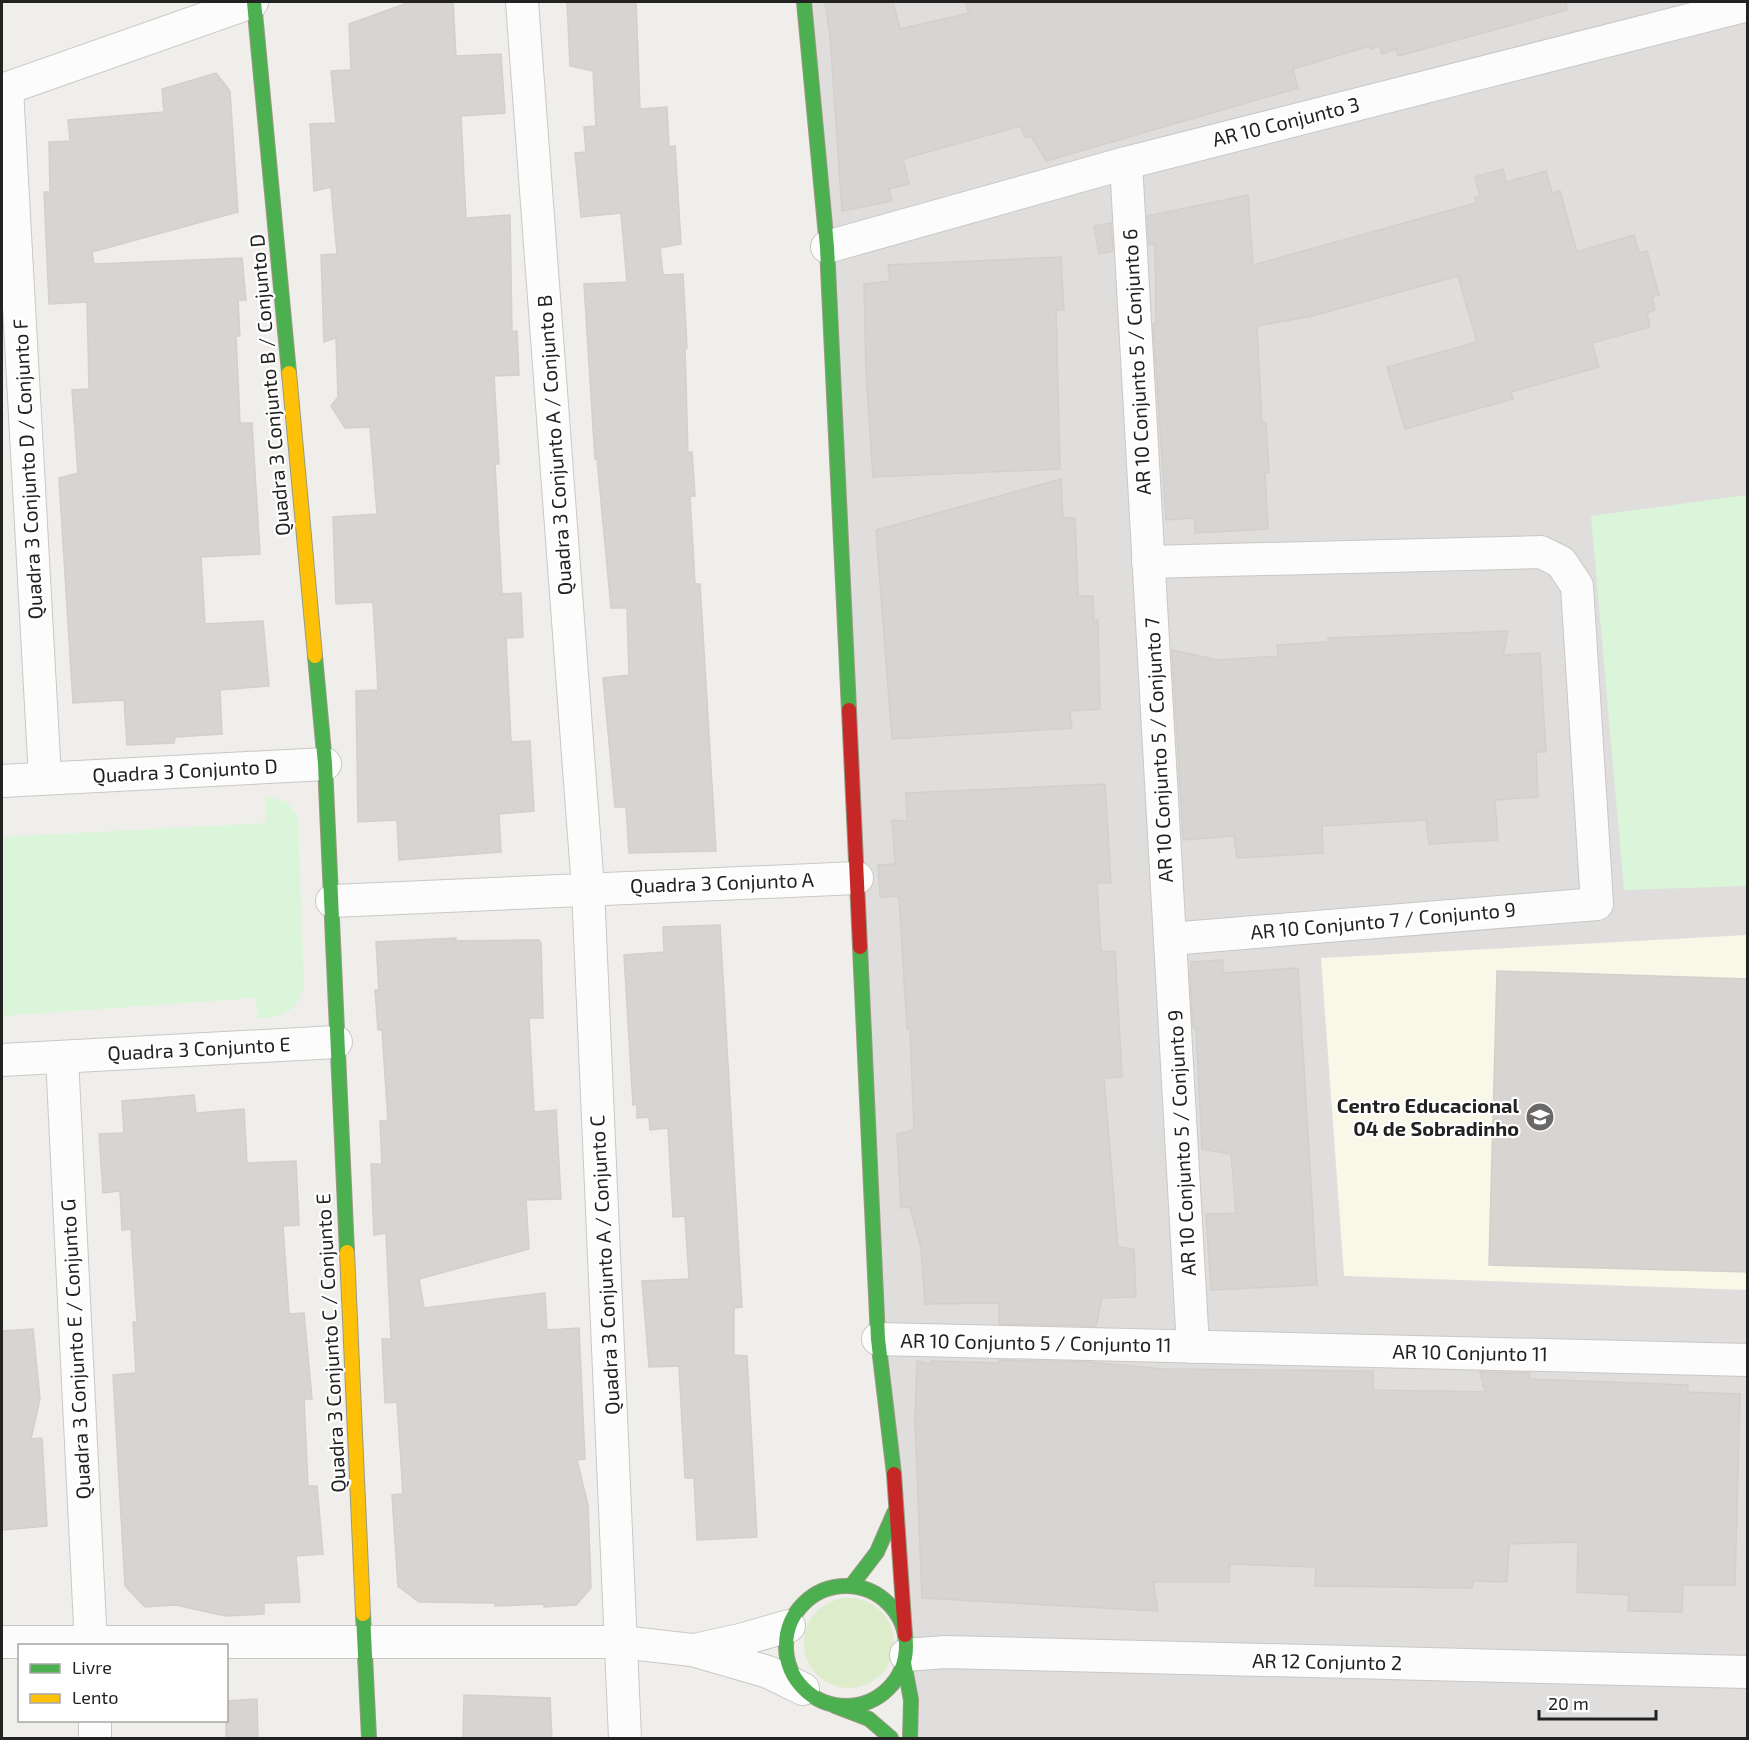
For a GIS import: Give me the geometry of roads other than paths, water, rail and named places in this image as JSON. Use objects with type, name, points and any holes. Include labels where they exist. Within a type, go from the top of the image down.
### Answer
[{"type":"street","points":[[4,89],[253,2]]},
{"type":"street","name":"Quadra 3 Conjunto B / Conjunto D","points":[[253,2],[325,764],[332,902]]},
{"type":"street","name":"Quadra 3 Conjunto A / Conjunto B","points":[[522,2],[588,889]]},
{"type":"street","points":[[804,2],[826,247],[878,1339],[897,1500],[905,1651],[896,1680],[884,1693],[868,1702],[849,1706],[831,1704]]},
{"type":"street","name":"AR 10 Conjunto 3","points":[[826,247],[1126,163],[1748,5]]},
{"type":"street","name":"Quadra 3 Conjunto D / Conjunto F","points":[[4,89],[45,778]]},
{"type":"street","name":"AR 10 Conjunto 5 / Conjunto 6","points":[[1126,163],[1148,562]]},
{"type":"street","name":"AR 10 Conjunto 7 / Conjunto 9","points":[[1148,562],[1541,552],[1561,562],[1577,586],[1597,904],[1170,939]]},
{"type":"street","name":"AR 10 Conjunto 5 / Conjunto 7","points":[[1148,562],[1170,939]]},
{"type":"street","name":"Quadra 3 Conjunto D","points":[[2,781],[325,764]]},
{"type":"street","name":"Quadra 3 Conjunto A","points":[[332,902],[856,878]]},
{"type":"street","name":"Quadra 3 Conjunto A / Conjunto C","points":[[588,889],[625,1738]]},
{"type":"street","name":"Quadra 3 Conjunto C / Conjunto E","points":[[332,902],[336,1042],[369,1738]]},
{"type":"street","name":"AR 10 Conjunto 5 / Conjunto 9","points":[[1170,939],[1194,1347]]},
{"type":"street","name":"Quadra 3 Conjunto E","points":[[2,1060],[336,1042]]},
{"type":"street","name":"Quadra 3 Conjunto E / Conjunto G","points":[[62,1057],[91,1644]]},
{"type":"street","name":"AR 10 Conjunto 5 / Conjunto 11","points":[[878,1339],[1194,1347]]},
{"type":"street","name":"AR 10 Conjunto 11","points":[[1194,1347],[1748,1360]]},
{"type":"street","points":[[851,1586],[876,1558],[886,1540],[897,1500]]},
{"type":"street","points":[[803,1689],[787,1659],[785,1642],[789,1626],[799,1609],[813,1595],[831,1588],[851,1586],[870,1592],[886,1602],[898,1617],[912,1691],[913,1714],[910,1738]]},
{"type":"street","points":[[692,1650],[740,1641],[789,1626]]},
{"type":"street","points":[[2,1642],[91,1644],[621,1642],[692,1650],[768,1672],[803,1689],[816,1699],[869,1719],[891,1738]]},
{"type":"street","name":"AR 12 Conjunto 2","points":[[905,1651],[1748,1672]]},
{"type":"street","points":[[95,1722],[95,1738]]},
{"type":"place","name":"Centro Educacional 04 de Sobradinho","points":[[1540,1117]]}]
